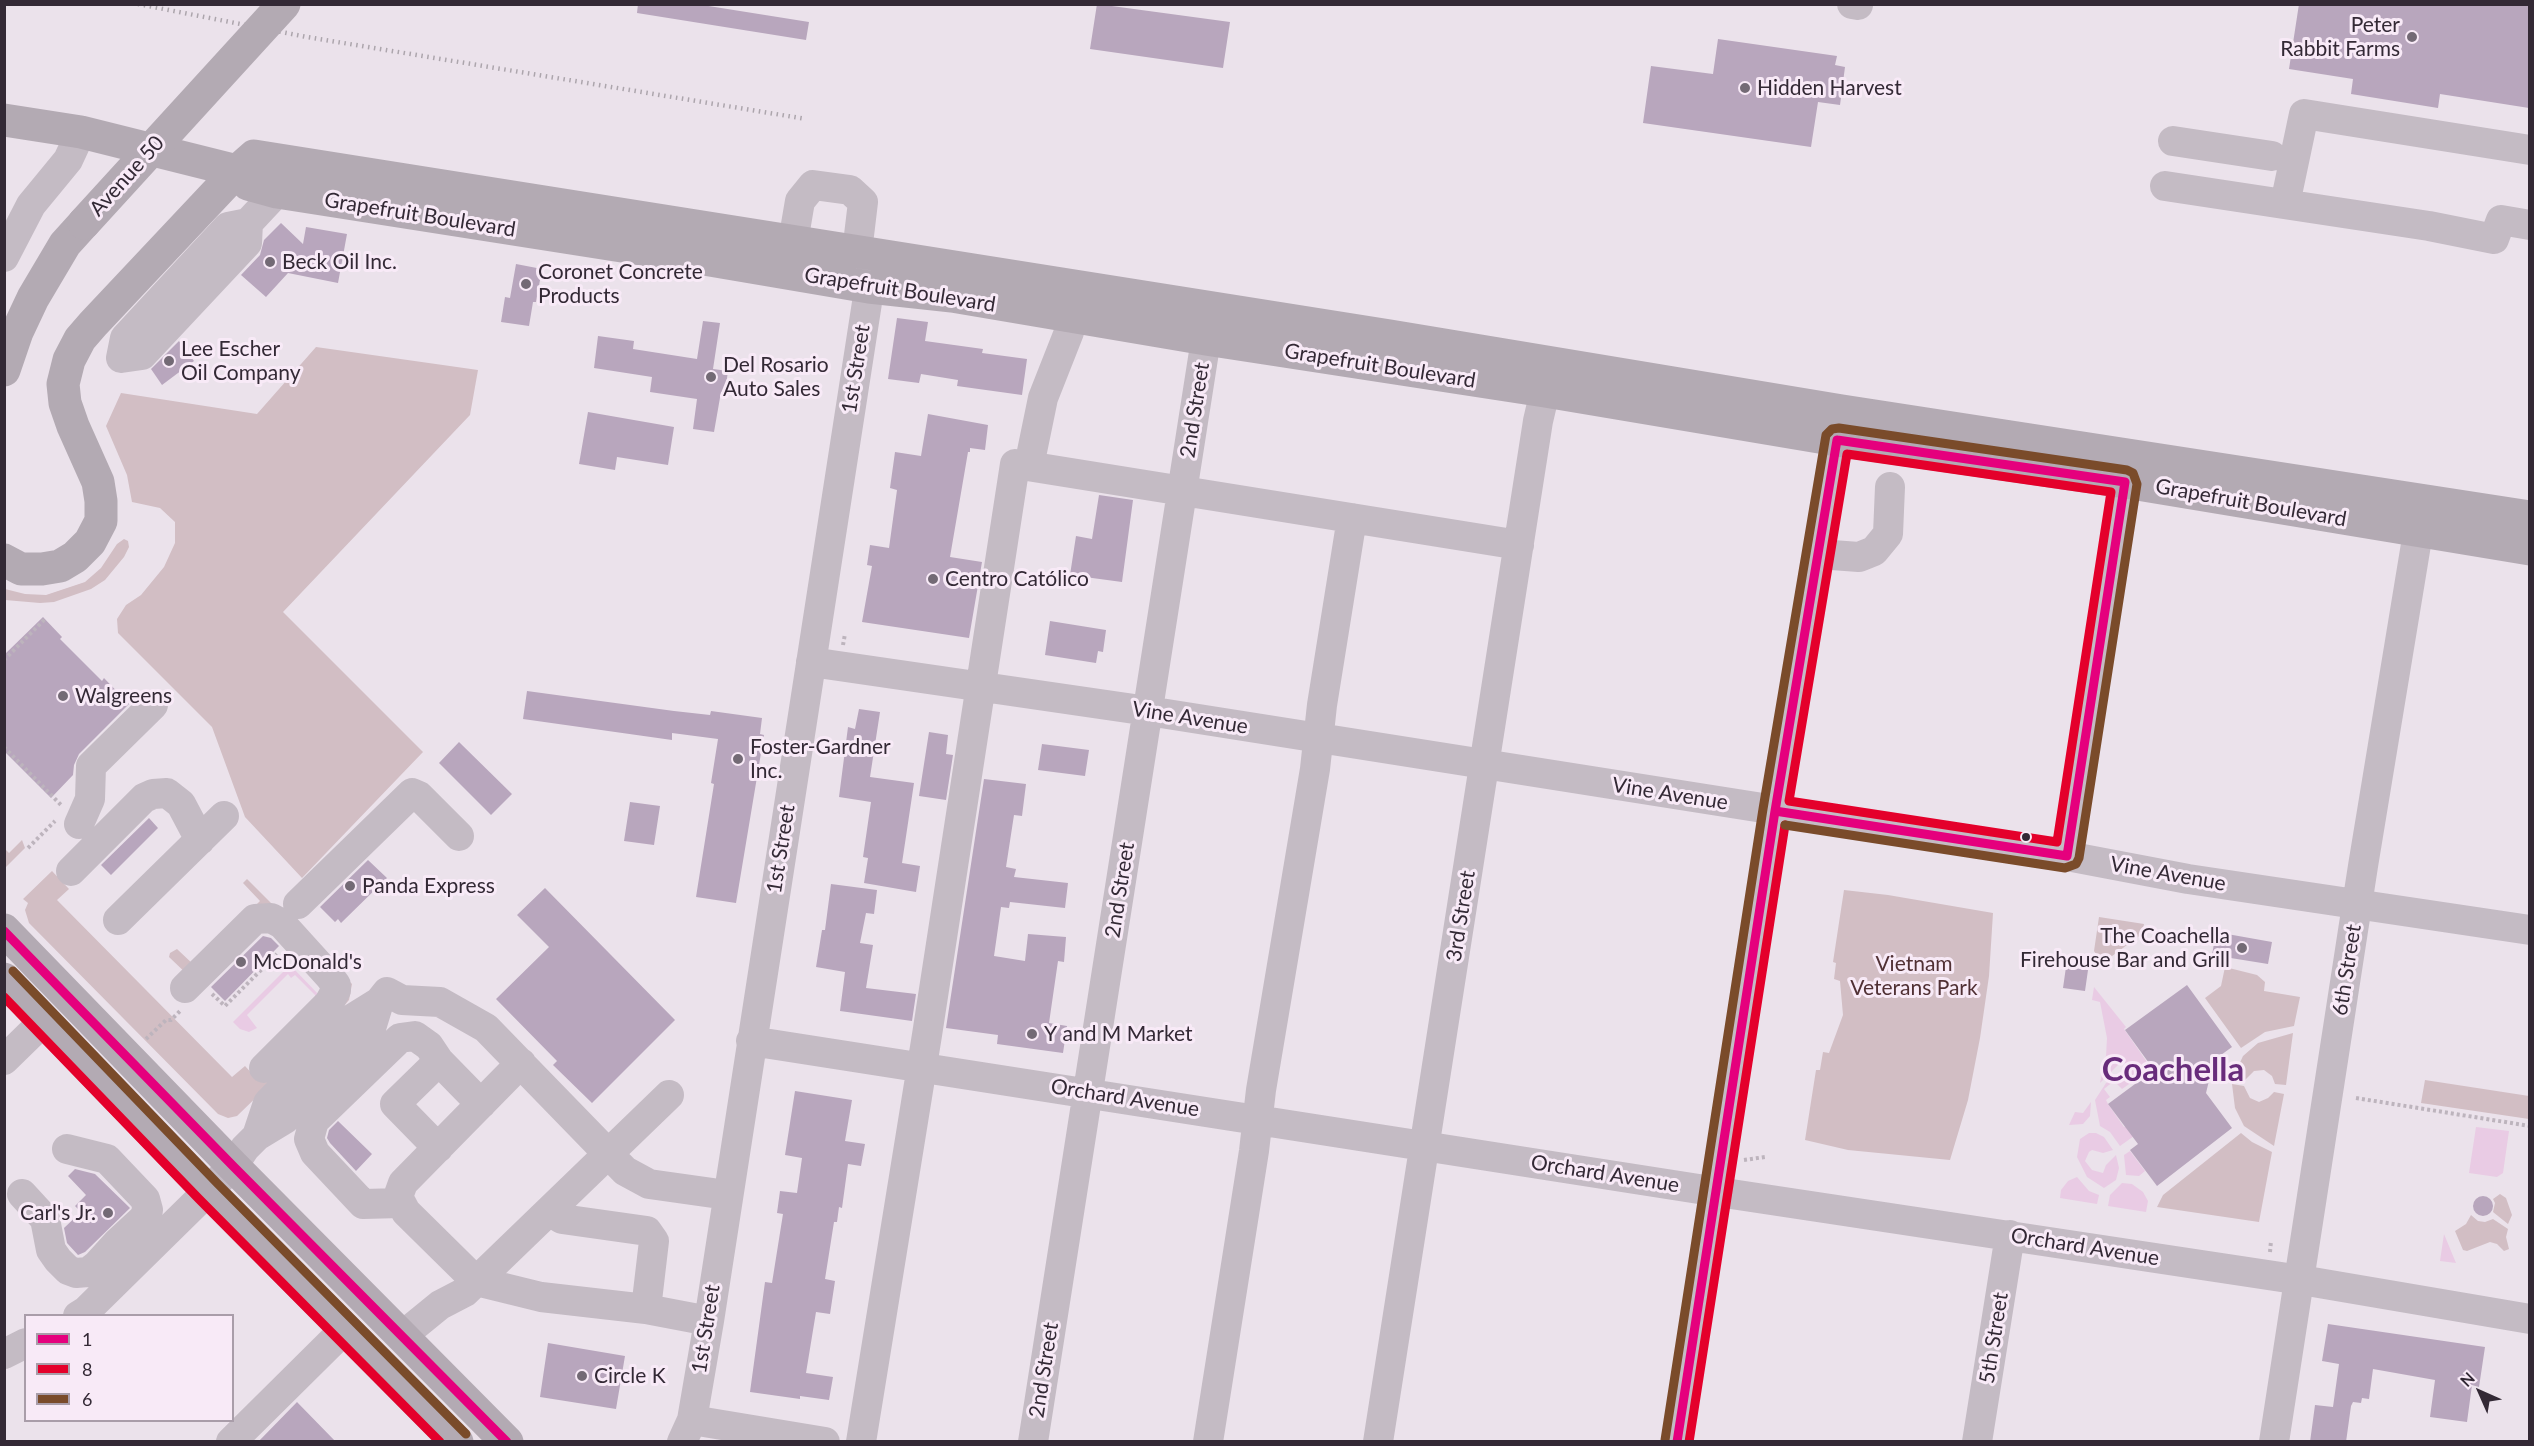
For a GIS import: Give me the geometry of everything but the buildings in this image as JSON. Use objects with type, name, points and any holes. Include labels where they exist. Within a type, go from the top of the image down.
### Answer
[{"type":"main road","name":"Avenue 50","points":[[4,370],[17,332],[44,277],[65,244],[284,4]]},
{"type":"main road","name":"Grapefruit Boulevard","points":[[4,120],[81,132],[237,171],[248,184],[277,192],[869,287],[952,296],[1206,339],[1545,391],[1839,425],[2420,515],[2529,549]]},
{"type":"main road","name":"Grapefruit Boulevard","points":[[237,171],[254,156],[1634,375],[1839,425],[2126,482],[2420,515],[2529,517]]},
{"type":"main road","points":[[4,560],[21,569],[60,566],[75,557],[90,542],[101,520],[101,501],[98,482],[65,403],[63,384],[69,360],[80,339],[237,171]]},
{"type":"main road","points":[[4,930],[233,1166],[507,1442]]},
{"type":"main road","points":[[4,979],[208,1191],[457,1442]]},
{"type":"street","points":[[2285,204],[2304,114],[2529,150]]},
{"type":"street","points":[[4,256],[32,205],[68,160],[81,132]]},
{"type":"street","points":[[2173,141],[2272,156]]},
{"type":"street","name":"1st Street","points":[[687,1431],[709,1321],[869,287],[863,202],[850,190],[813,185],[800,201],[793,242]]},
{"type":"street","points":[[2165,186],[2429,226],[2494,239],[2501,220],[2529,225]]},
{"type":"street","points":[[248,223],[247,243],[142,354],[121,358],[125,338],[228,227],[248,223],[277,192]]},
{"type":"street","points":[[1029,466],[1042,398],[1069,332],[1071,317]]},
{"type":"street","name":"2nd Street","points":[[1033,1442],[1206,339]]},
{"type":"street","name":"3rd Street","points":[[1378,1442],[1538,421],[1545,391]]},
{"type":"street","points":[[1677,1442],[1718,1192],[1775,811],[1839,425]]},
{"type":"street","points":[[861,1442],[1015,464],[1519,545]]},
{"type":"street","points":[[2067,856],[2126,482]]},
{"type":"street","points":[[1818,554],[1859,557],[1874,551],[1888,534],[1890,487]]},
{"type":"street","name":"6th Street","points":[[2274,1442],[2301,1280],[2357,903],[2420,515]]},
{"type":"street","points":[[1208,1442],[1352,518]]},
{"type":"street","name":"Vine Avenue","points":[[811,662],[1148,711],[2067,856],[2188,879],[2529,930]]},
{"type":"street","points":[[72,817],[90,799],[91,766],[153,705]]},
{"type":"street","points":[[71,871],[144,798],[153,794],[167,793],[181,804],[200,840]]},
{"type":"street","points":[[298,904],[409,795],[416,794],[459,836]]},
{"type":"street","points":[[118,920],[224,816]]},
{"type":"street","points":[[185,988],[255,919],[271,918],[282,924],[287,942],[336,985],[334,996],[322,1010],[264,1068]]},
{"type":"street","points":[[81,1314],[233,1166],[244,1148],[257,1136],[285,1119],[369,1035],[379,1002],[387,992],[402,1000],[440,1002],[486,1028],[625,1171],[649,1184],[727,1195]]},
{"type":"street","points":[[4,1059],[45,1020]]},
{"type":"street","points":[[401,1203],[363,1204],[315,1153],[309,1139],[314,1121],[400,1038],[415,1036],[429,1046],[439,1061],[481,1104]]},
{"type":"street","name":"Orchard Avenue","points":[[751,1041],[1718,1192],[2301,1280],[2529,1319]]},
{"type":"street","points":[[438,1148],[395,1104],[439,1061]]},
{"type":"street","points":[[521,1063],[403,1183],[398,1197],[405,1212],[476,1281],[541,1297],[646,1309],[709,1321]]},
{"type":"street","points":[[402,1336],[440,1305],[465,1292],[669,1095]]},
{"type":"street","points":[[21,1194],[45,1219],[51,1250],[68,1270],[76,1273],[88,1272],[97,1266],[143,1219],[148,1210],[146,1199],[107,1159],[67,1149]]},
{"type":"street","points":[[549,1211],[562,1219],[647,1231],[654,1241],[646,1309]]},
{"type":"street","name":"5th Street","points":[[1977,1442],[2010,1235]]},
{"type":"street","points":[[231,1442],[346,1328]]},
{"type":"street","points":[[4,1354],[24,1344]]},
{"type":"street","points":[[687,1431],[825,1442]]},
{"type":"path","points":[[4,660],[45,619]]},
{"type":"path","points":[[4,747],[72,817]]},
{"type":"path","points":[[28,848],[48,828]]},
{"type":"path","points":[[225,1006],[287,942]]},
{"type":"path","points":[[142,1043],[166,1020],[174,1017]]},
{"type":"path","points":[[2356,1098],[2529,1126]]},
{"type":"path","points":[[1737,1161],[1765,1157]]},
{"type":"green space","points":[[316,347],[478,370],[470,415],[283,612],[423,752],[302,878],[245,817],[212,727],[118,633],[117,619],[126,605],[141,595],[164,567],[175,543],[175,522],[160,508],[132,502],[127,475],[106,426],[121,393],[257,414]]},
{"type":"green space","points":[[124,539],[128,541],[129,547],[124,557],[105,580],[91,589],[54,602],[5,600],[5,589],[25,594],[46,595],[85,582],[101,568],[117,544]]},
{"type":"green space","points":[[22,840],[25,848],[5,868],[5,849],[9,853]]},
{"type":"green space","points":[[52,871],[69,889],[57,900],[232,1077],[245,1066],[258,1080],[271,1083],[237,1116],[228,1118],[218,1114],[29,923],[25,910],[28,903],[23,899]]},
{"type":"green space","points":[[247,879],[352,984],[349,1000],[338,1013],[335,1004],[275,913],[190,977],[169,957],[170,953],[177,949],[195,966],[260,901],[243,883]]},
{"type":"green space","name":"Vietnam Veterans Park","points":[[1844,890],[1993,913],[1989,976],[1980,1038],[1968,1100],[1950,1160],[1848,1150],[1805,1140],[1816,1070],[1820,1070],[1823,1052],[1829,1053],[1843,1015],[1840,981],[1834,979],[1836,963],[1833,962]]},
{"type":"green space","points":[[2099,917],[2144,924],[2142,934],[2108,959],[2105,956],[2100,960],[2094,951]]},
{"type":"green space","points":[[2225,967],[2257,975],[2265,982],[2264,991],[2300,997],[2294,1026],[2265,1032],[2241,1048],[2205,998],[2221,986]]},
{"type":"green space","points":[[2293,1033],[2286,1085],[2275,1084],[2272,1076],[2264,1070],[2254,1071],[2245,1080],[2233,1078],[2243,1056],[2258,1043]]},
{"type":"green space","points":[[2425,1080],[2529,1096],[2529,1119],[2421,1103]]},
{"type":"green space","points":[[2232,1084],[2244,1086],[2250,1098],[2259,1102],[2274,1092],[2284,1094],[2274,1146],[2244,1126],[2235,1108]]},
{"type":"green space","points":[[2241,1133],[2252,1142],[2272,1152],[2259,1222],[2157,1207],[2163,1195]]},
{"type":"green space","points":[[2500,1194],[2506,1198],[2512,1215],[2508,1224],[2493,1212],[2495,1203],[2493,1199]]},
{"type":"green space","points":[[2471,1215],[2478,1221],[2485,1222],[2493,1219],[2508,1229],[2506,1237],[2509,1249],[2504,1251],[2497,1244],[2490,1242],[2467,1251],[2463,1250],[2455,1231],[2466,1224]]},
{"type":"sand","points":[[293,968],[319,995],[315,1003],[315,995],[295,975],[291,978],[288,974],[247,1015],[257,1028],[249,1032],[240,1029],[233,1022],[283,972]]},
{"type":"sand","points":[[2094,987],[2126,1027],[2124,1029],[2147,1062],[2145,1073],[2122,1089],[2114,1081],[2104,1089],[2110,1097],[2106,1100],[2108,1104],[2124,1127],[2134,1121],[2141,1131],[2120,1146],[2110,1132],[2100,1126],[2095,1100],[2106,1083],[2129,1071],[2130,1067],[2124,1062],[2119,1064],[2100,1083],[2107,1038],[2100,1002],[2092,1000]]},
{"type":"sand","points":[[2091,1102],[2090,1116],[2083,1124],[2069,1125],[2075,1112],[2083,1113]]},
{"type":"sand","points":[[2476,1127],[2509,1131],[2503,1173],[2497,1177],[2469,1173]]},
{"type":"sand","points":[[2089,1133],[2096,1133],[2104,1137],[2113,1150],[2103,1153],[2092,1150],[2089,1152],[2085,1161],[2092,1170],[2103,1173],[2106,1165],[2116,1155],[2119,1168],[2116,1180],[2104,1188],[2087,1177],[2077,1157],[2080,1139]]},
{"type":"sand","points":[[2130,1151],[2145,1171],[2139,1176],[2126,1175],[2124,1155]]},
{"type":"sand","points":[[2077,1177],[2089,1191],[2099,1195],[2097,1204],[2060,1198],[2061,1190],[2068,1181]]},
{"type":"sand","points":[[2122,1183],[2132,1184],[2143,1192],[2148,1201],[2146,1212],[2108,1206],[2110,1195]]},
{"type":"sand","points":[[2444,1234],[2456,1263],[2440,1261]]},
{"type":"railway","points":[[138,4],[307,37],[806,119]]},
{"type":"transit line","name":"6","points":[[1665,1440],[1763,809],[1826,435],[1832,429],[1839,428],[2127,470],[2133,473],[2137,484],[2079,858],[2076,864],[2065,868],[1785,825]]},
{"type":"transit line","name":"1","points":[[1837,440],[2125,482],[2067,856],[1775,811],[1837,440]]},
{"type":"transit line","name":"8","points":[[1847,454],[2111,492],[2057,842],[1789,801],[1847,454]]},
{"type":"transit line","name":"1","points":[[1677,1442],[1775,811]]},
{"type":"transit line","name":"8","points":[[1689,1442],[1785,825]]},
{"type":"transit line","name":"1","points":[[4,931],[507,1442]]},
{"type":"transit line","name":"6","points":[[13,971],[217,1183],[466,1434]]},
{"type":"transit line","name":"8","points":[[4,997],[199,1199],[440,1442]]},
{"type":"place","name":"Peter Rabbit Farms","points":[[2412,37]]},
{"type":"place","name":"Hidden Harvest","points":[[1745,88]]},
{"type":"place","name":"Beck Oil Inc.","points":[[270,262]]},
{"type":"place","name":"Coronet Concrete Products","points":[[526,284]]},
{"type":"place","name":"Lee Escher Oil Company","points":[[169,361]]},
{"type":"place","name":"Del Rosario Auto Sales","points":[[711,377]]},
{"type":"place","name":"Centro Católico","points":[[933,579]]},
{"type":"place","name":"Walgreens","points":[[63,696]]},
{"type":"place","name":"Foster-Gardner Inc.","points":[[738,759]]},
{"type":"place","name":"Panda Express","points":[[350,886]]},
{"type":"place","name":"The Coachella Firehouse Bar and Grill","points":[[2242,948]]},
{"type":"place","name":"McDonald's","points":[[241,962]]},
{"type":"place","name":"Y and M Market","points":[[1032,1034]]},
{"type":"place","name":"Carl's Jr.","points":[[108,1213]]},
{"type":"place","name":"Circle K","points":[[582,1376]]},
{"type":"district","name":"Coachella","points":[[2173,1070]]}]
